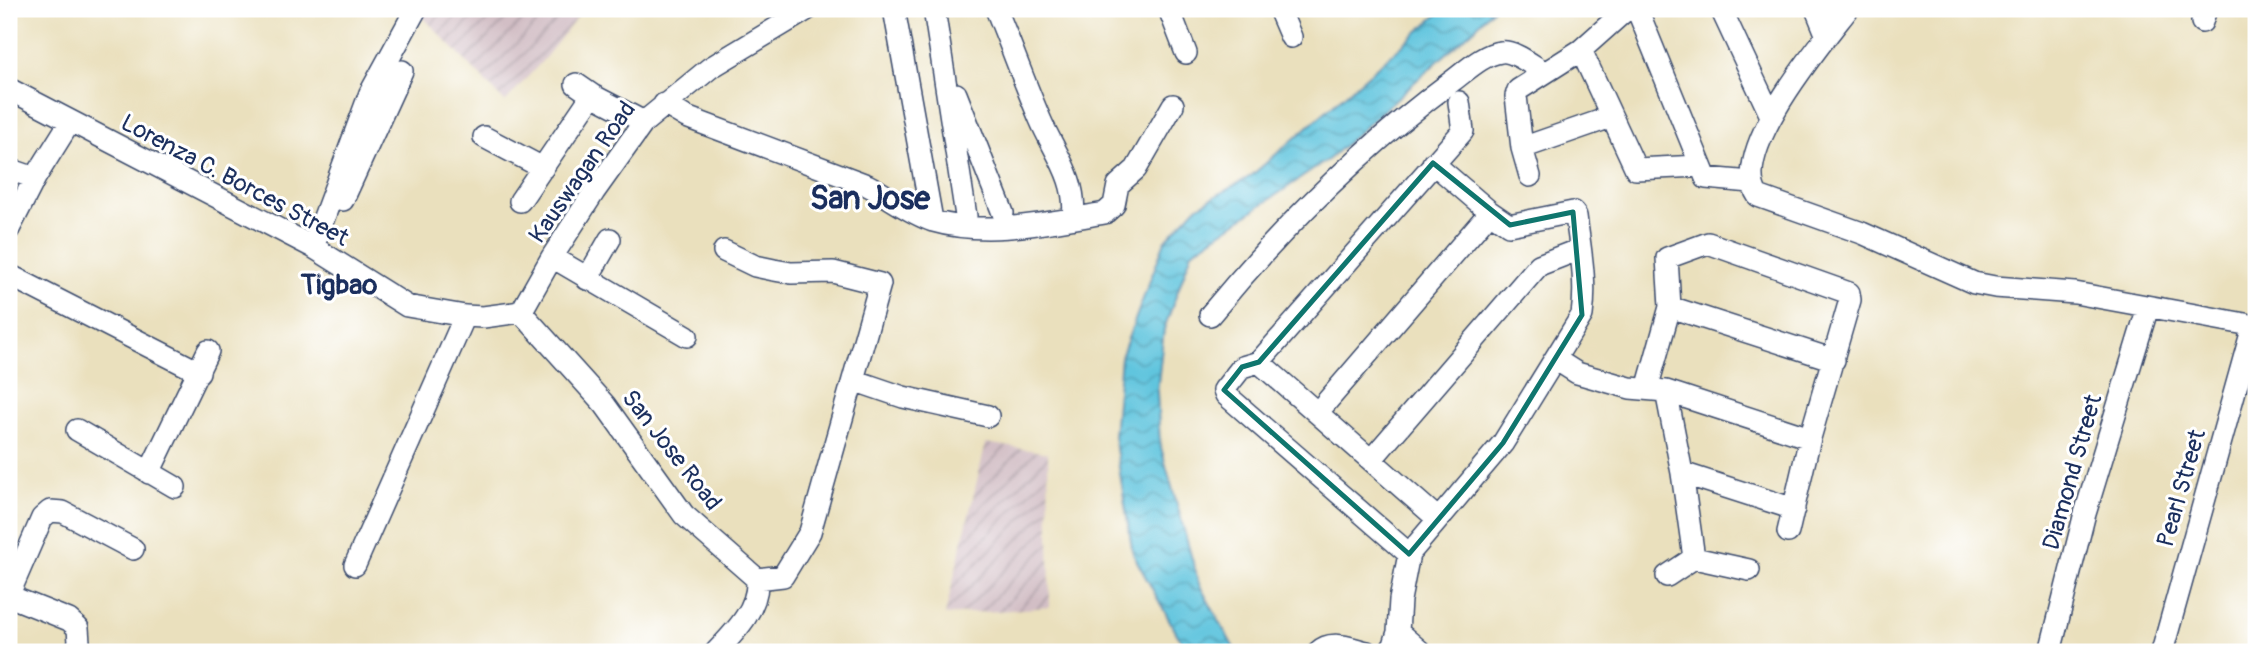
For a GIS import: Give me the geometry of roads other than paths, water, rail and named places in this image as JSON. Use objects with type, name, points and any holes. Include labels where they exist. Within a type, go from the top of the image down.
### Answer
[{"type":"street","points":[[316,250],[370,93],[416,9]]},
{"type":"street","name":"Kauswagan Road","points":[[521,312],[552,257],[644,122],[710,68],[808,9]]},
{"type":"street","points":[[894,9],[932,220]]},
{"type":"street","points":[[934,9],[966,216]]},
{"type":"street","points":[[996,9],[1040,120],[1066,169],[1076,202],[1073,218]]},
{"type":"street","points":[[1169,9],[1186,53]]},
{"type":"street","points":[[1279,9],[1291,37]]},
{"type":"street","points":[[1530,176],[1522,148],[1516,96],[1518,90],[1581,50],[1627,9]]},
{"type":"street","points":[[1637,9],[1706,178],[1751,182]]},
{"type":"street","points":[[1721,9],[1771,116]]},
{"type":"street","points":[[1815,9],[1828,36]]},
{"type":"street","points":[[1848,9],[1771,116],[1758,141],[1752,163],[1751,182],[1758,196],[1862,233],[1974,283],[2075,293],[2148,306],[2253,331]]},
{"type":"street","points":[[1581,50],[1636,169],[1700,166]]},
{"type":"street","points":[[1210,315],[1249,268],[1334,182],[1439,91],[1480,61],[1501,51],[1509,52],[1544,72]]},
{"type":"street","points":[[942,56],[1003,213]]},
{"type":"street","points":[[316,250],[402,71]]},
{"type":"street","name":"Lorenza C. Borces Street","points":[[9,89],[316,250],[407,306],[483,317],[521,312]]},
{"type":"street","points":[[520,201],[543,168],[584,89],[644,122]]},
{"type":"street","points":[[1409,554],[1226,395],[1224,390],[1242,367],[1259,362],[1463,131],[1458,102]]},
{"type":"street","points":[[664,104],[686,117],[867,185],[910,211],[932,220],[962,227],[1024,226],[1105,213],[1114,205],[1118,185],[1136,169],[1173,105]]},
{"type":"street","points":[[1522,148],[1611,117]]},
{"type":"street","points":[[9,229],[35,178],[65,130]]},
{"type":"street","points":[[484,136],[543,168]]},
{"type":"street","points":[[1389,652],[1398,632],[1400,600],[1409,554],[1503,443],[1582,315],[1584,297],[1576,216],[1573,212],[1512,225],[1490,212],[1433,163]]},
{"type":"street","points":[[9,169],[35,178]]},
{"type":"street","points":[[961,184],[990,180]]},
{"type":"street","points":[[1317,413],[1490,212]]},
{"type":"street","points":[[587,279],[610,239]]},
{"type":"street","points":[[1694,558],[1682,473],[1657,390],[1671,307],[1667,258],[1708,243],[1849,293],[1850,300],[1810,438],[1788,532]]},
{"type":"street","points":[[1371,460],[1539,265],[1580,249]]},
{"type":"street","points":[[716,652],[753,606],[758,592],[757,579],[783,576],[810,532],[880,284],[833,272],[791,273],[755,266],[724,251]]},
{"type":"street","points":[[552,257],[688,336]]},
{"type":"street","points":[[9,275],[199,372]]},
{"type":"street","name":"Diamond Street","points":[[2050,652],[2084,517],[2148,306]]},
{"type":"street","points":[[1671,307],[1834,360]]},
{"type":"street","name":"San Jose Road","points":[[521,312],[605,405],[684,515],[757,579]]},
{"type":"street","points":[[355,565],[465,316]]},
{"type":"street","name":"Pearl Street","points":[[2162,652],[2253,331]]},
{"type":"street","points":[[149,473],[208,351]]},
{"type":"street","points":[[1555,359],[1577,373],[1630,388],[1657,390],[1810,438]]},
{"type":"street","points":[[1259,362],[1438,519]]},
{"type":"street","points":[[853,380],[903,397],[988,416]]},
{"type":"street","points":[[77,430],[175,487]]},
{"type":"street","points":[[1682,473],[1794,509]]},
{"type":"street","points":[[75,652],[79,642],[78,628],[69,620],[9,595],[42,518],[50,511],[63,512],[133,549]]},
{"type":"street","points":[[1667,576],[1694,558],[1749,570]]},
{"type":"street","points":[[1398,632],[1421,652]]},
{"type":"street","points":[[1318,651],[1336,645],[1367,652]]},
{"type":"water","points":[[1444,9],[1492,9],[1476,27],[1329,159],[1192,252],[1164,329],[1157,392],[1160,444],[1199,584],[1236,652],[1187,652],[1133,554],[1114,436],[1121,357],[1165,241],[1195,208],[1251,176]]},
{"type":"district","name":"San Jose","points":[[870,198]]},
{"type":"district","name":"Tigbao","points":[[339,284]]}]
